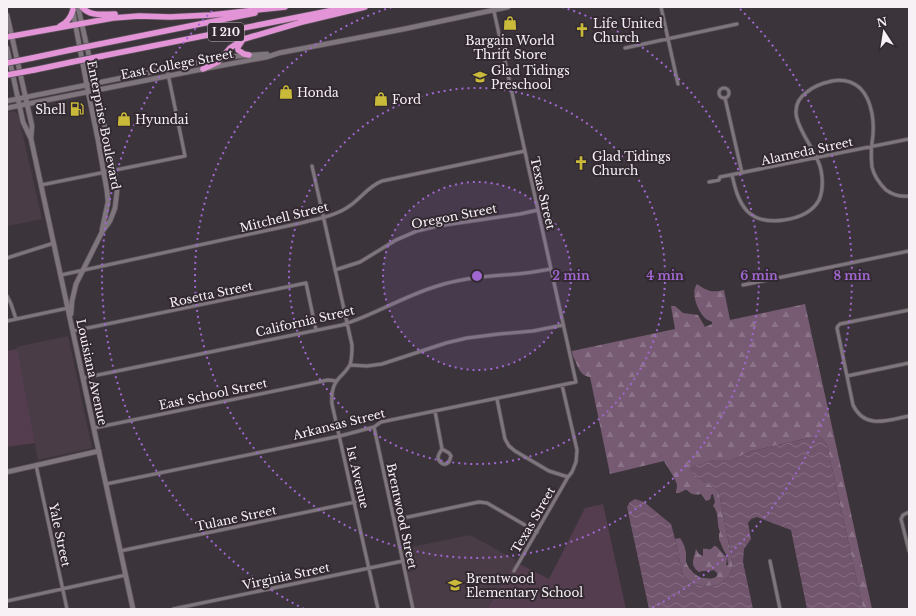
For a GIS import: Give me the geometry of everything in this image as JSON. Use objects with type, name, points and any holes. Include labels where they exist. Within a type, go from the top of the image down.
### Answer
[{"type":"highway","points":[[82,7],[87,12],[92,14],[170,17],[211,15],[286,7]]},
{"type":"highway","name":"I 210","points":[[7,63],[286,7]]},
{"type":"highway","name":"I 210","points":[[7,75],[349,7]]},
{"type":"highway","points":[[203,69],[218,62],[230,48],[244,39],[302,22],[365,7]]},
{"type":"highway","points":[[54,28],[66,22],[74,8]]},
{"type":"highway","points":[[10,36],[113,18],[139,16]]},
{"type":"highway","points":[[244,39],[238,47],[238,50],[249,55]]},
{"type":"main road","name":"East College Street","points":[[7,108],[267,57],[508,7]]},
{"type":"main road","name":"Enterprise Boulevard","points":[[74,8],[82,23],[114,170],[117,191],[115,208],[110,221],[102,232]]},
{"type":"main road","name":"Enterprise Boulevard","points":[[74,8],[75,24],[107,191],[108,202],[102,232]]},
{"type":"main road","name":"Louisiana Avenue","points":[[7,15],[10,36],[26,96],[32,126],[31,139]]},
{"type":"main road","name":"Louisiana Avenue","points":[[7,48],[23,122],[31,139],[71,316],[73,332],[133,609]]},
{"type":"main road","name":"East College Street","points":[[7,101],[221,58],[279,54]]},
{"type":"main road","points":[[69,308],[76,284],[102,232]]},
{"type":"main road","points":[[7,472],[99,451]]},
{"type":"street","points":[[661,7],[678,84]]},
{"type":"street","name":"Texas Street","points":[[493,9],[576,382]]},
{"type":"street","points":[[625,48],[737,24]]},
{"type":"street","points":[[41,185],[185,156],[167,69]]},
{"type":"street","points":[[732,175],[738,198],[744,208],[750,214],[759,219],[775,221],[789,219],[803,215],[811,210],[822,191],[820,165],[798,124],[796,108],[802,95],[816,86],[840,80],[851,82],[858,86],[865,94],[870,106],[872,119],[871,150],[873,170],[881,185],[892,194],[909,196]]},
{"type":"street","points":[[725,98],[742,173]]},
{"type":"street","name":"Alameda Street","points":[[709,182],[732,175],[909,139]]},
{"type":"street","name":"Mitchell Street","points":[[61,275],[293,226],[347,208],[371,187],[382,181],[525,151]]},
{"type":"street","points":[[312,166],[352,345],[350,364],[367,366],[382,364],[463,339],[533,331],[563,325]]},
{"type":"street","name":"Oregon Street","points":[[335,270],[360,262],[396,240],[418,231],[438,226],[538,210]]},
{"type":"street","points":[[7,258],[54,243]]},
{"type":"street","points":[[743,285],[909,251]]},
{"type":"street","name":"California Street","points":[[83,378],[346,323],[417,293],[446,283],[477,277],[518,274],[551,269]]},
{"type":"street","name":"Rosetta Street","points":[[73,332],[306,284],[316,330]]},
{"type":"street","points":[[7,296],[12,304],[16,319]]},
{"type":"street","points":[[7,321],[69,308]]},
{"type":"street","points":[[909,310],[840,324],[837,327],[853,405],[857,411],[862,417],[870,421],[879,422],[909,416]]},
{"type":"street","points":[[847,376],[909,363]]},
{"type":"street","name":"1st Avenue","points":[[350,364],[336,381],[332,390],[332,399],[378,609]]},
{"type":"street","name":"East School Street","points":[[94,428],[328,380],[336,381]]},
{"type":"street","name":"Arkansas Street","points":[[106,484],[340,436],[374,427],[381,422],[576,382]]},
{"type":"street","name":"Texas Street","points":[[514,571],[574,467],[577,455],[562,385]]},
{"type":"street","points":[[497,399],[505,439],[509,446],[548,471],[568,477]]},
{"type":"street","points":[[435,411],[442,449],[438,456],[438,460],[446,464],[451,460],[451,456],[449,452],[442,449]]},
{"type":"street","name":"Brentwood Street","points":[[374,427],[413,609]]},
{"type":"street","name":"Yale Street","points":[[36,465],[67,609]]},
{"type":"street","name":"Tulane Street","points":[[120,551],[355,502]]},
{"type":"street","points":[[394,520],[482,502],[487,503],[537,532]]},
{"type":"street","points":[[909,512],[903,515],[901,519],[909,551]]},
{"type":"street","name":"Virginia Street","points":[[173,609],[403,561]]},
{"type":"street","points":[[770,561],[780,609]]},
{"type":"street","points":[[7,601],[63,590],[126,575]]},
{"type":"shaded area","points":[[13,111],[18,114],[42,219],[7,226],[7,113]]},
{"type":"shaded area","points":[[68,336],[92,448],[38,460],[16,347]]},
{"type":"shaded area","points":[[17,349],[35,443],[7,447],[7,351]]},
{"type":"shaded area","points":[[603,504],[626,609],[487,609],[515,562],[549,579],[585,508]]},
{"type":"shaded area","name":"Brentwood Elementary School","points":[[470,535],[516,560],[487,609],[415,609],[402,549]]},
{"type":"green space","points":[[697,284],[710,291],[724,290],[730,320],[805,304],[872,609],[863,609],[827,445],[822,438],[813,437],[752,451],[732,460],[713,460],[705,463],[691,473],[719,492],[733,566],[729,576],[718,585],[707,586],[693,584],[683,576],[675,539],[680,538],[684,545],[687,565],[691,571],[699,577],[708,579],[714,578],[717,576],[717,573],[714,570],[699,572],[694,567],[693,562],[696,549],[699,554],[703,556],[703,549],[710,549],[716,546],[727,558],[726,565],[728,565],[727,556],[719,539],[720,532],[717,515],[713,506],[715,502],[713,494],[711,495],[710,499],[706,501],[701,494],[693,494],[687,490],[676,493],[677,483],[664,461],[610,474],[590,377],[583,374],[577,366],[572,351],[675,329],[671,306],[675,306],[683,313],[698,315],[705,327],[712,324],[712,322],[706,319],[700,312],[696,302],[694,292]]},
{"type":"water","points":[[813,437],[822,438],[827,445],[863,609],[807,609],[791,530],[757,517],[751,519],[748,523],[751,539],[744,549],[743,562],[753,609],[649,609],[627,507],[630,502],[635,499],[644,502],[671,524],[683,576],[693,584],[707,586],[718,585],[729,576],[733,566],[719,492],[691,473],[691,466],[713,460],[732,460],[752,451]]},
{"type":"place","name":"Bargain World Thrift Store","points":[[510,23]]},
{"type":"place","name":"Life United Church","points":[[582,30]]},
{"type":"place","name":"Glad Tidings Preschool","points":[[480,77]]},
{"type":"place","name":"Honda","points":[[286,92]]},
{"type":"place","name":"Ford","points":[[381,99]]},
{"type":"place","name":"Shell","points":[[77,109]]},
{"type":"place","name":"Hyundai","points":[[124,119]]},
{"type":"place","name":"Glad Tidings Church","points":[[581,163]]},
{"type":"place","name":"Brentwood Elementary School","points":[[455,585]]}]
